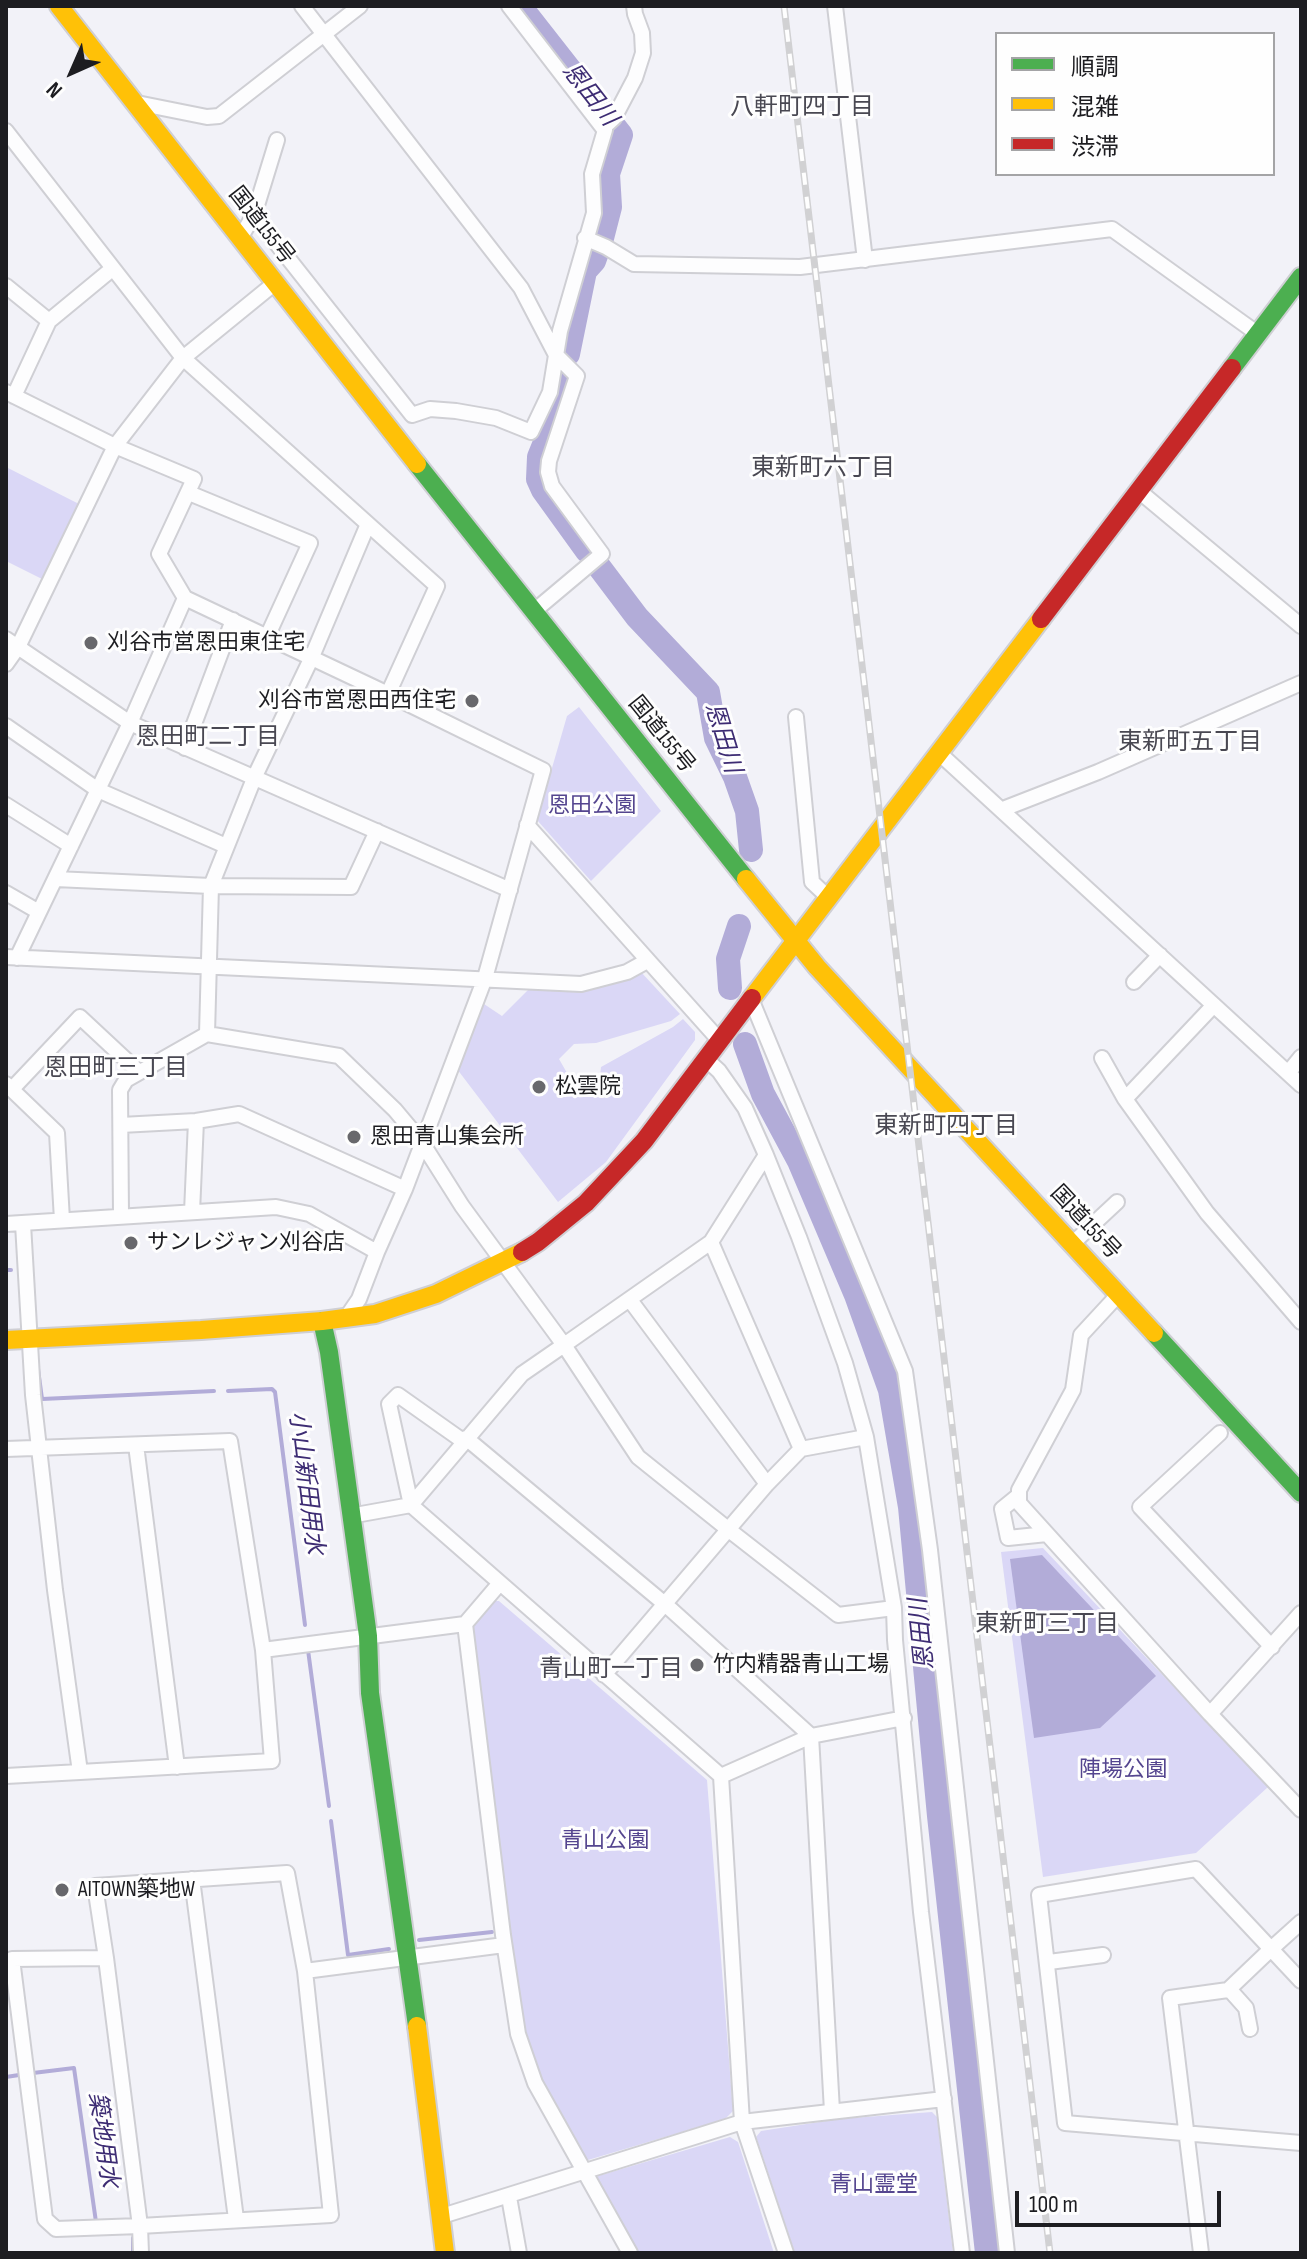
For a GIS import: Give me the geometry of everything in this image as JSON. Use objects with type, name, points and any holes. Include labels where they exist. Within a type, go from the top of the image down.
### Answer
[{"type":"main road","name":"国道155号","points":[[59,6],[533,612],[817,967],[1301,1493]]},
{"type":"main road","points":[[6,1340],[322,1321],[407,1305],[504,1262],[538,1242],[586,1203],[629,1161],[707,1060],[1301,277]]},
{"type":"main road","points":[[322,1321],[329,1352],[368,1636],[370,1693],[409,1958],[445,2253]]},
{"type":"street","points":[[302,6],[521,288],[556,355],[577,376],[548,472],[552,486],[602,554],[533,612]]},
{"type":"street","points":[[136,103],[207,117],[219,116],[360,6]]},
{"type":"street","points":[[509,6],[607,124]]},
{"type":"street","points":[[254,215],[412,415],[430,409],[456,411],[496,418],[531,432],[550,392],[556,355],[594,213],[592,174],[605,130],[635,78],[643,53],[642,33],[634,6]]},
{"type":"street","points":[[835,6],[865,260]]},
{"type":"street","points":[[6,131],[183,358],[437,586],[388,694]]},
{"type":"street","points":[[240,238],[254,215],[277,140]]},
{"type":"street","points":[[585,238],[634,264],[800,267],[1112,229],[1258,334]]},
{"type":"street","points":[[112,269],[49,321],[10,394],[115,446],[194,479],[159,554],[185,598],[543,770],[485,978],[405,1189],[359,1299],[346,1318]]},
{"type":"street","points":[[6,664],[12,643],[115,446],[183,358],[275,283]]},
{"type":"street","points":[[6,286],[49,321]]},
{"type":"street","points":[[1139,491],[1301,626]]},
{"type":"street","points":[[189,493],[310,543],[267,637]]},
{"type":"street","points":[[207,1034],[211,886],[255,776],[311,659],[368,524]]},
{"type":"street","points":[[185,598],[98,790],[39,912],[12,958],[581,984],[627,972],[647,961]]},
{"type":"street","points":[[185,748],[233,620]]},
{"type":"street","points":[[12,643],[130,723],[510,890]]},
{"type":"street","points":[[1003,809],[1098,772],[1301,683]]},
{"type":"street","points":[[796,717],[812,882],[829,898]]},
{"type":"street","points":[[6,726],[98,790],[226,846]]},
{"type":"street","points":[[939,753],[1301,1085]]},
{"type":"street","points":[[6,805],[71,846]]},
{"type":"street","points":[[527,825],[720,1041]]},
{"type":"street","points":[[55,879],[211,886],[351,887],[377,831]]},
{"type":"street","points":[[6,893],[39,912]]},
{"type":"street","points":[[1134,982],[1160,955]]},
{"type":"street","points":[[751,999],[905,1371],[930,1550],[1007,2253]]},
{"type":"street","points":[[1125,1099],[1213,1006]]},
{"type":"street","points":[[62,1220],[57,1133],[9,1086],[80,1017],[139,1072]]},
{"type":"street","points":[[121,1215],[120,1090],[126,1080],[207,1034],[339,1056],[395,1110],[421,1141],[462,1206],[564,1345],[638,1457],[838,1615],[894,1608]]},
{"type":"street","points":[[1288,1073],[1301,1057]]},
{"type":"street","points":[[1102,1058],[1125,1099],[1207,1213],[1301,1322]]},
{"type":"street","points":[[707,1060],[719,1071],[745,1108],[766,1155],[845,1363],[866,1437],[894,1608],[921,1912],[962,2253]]},
{"type":"street","points":[[121,1125],[196,1121],[239,1114],[405,1189]]},
{"type":"street","points":[[192,1212],[196,1121]]},
{"type":"street","points":[[350,1516],[411,1505],[522,1374],[711,1242],[766,1155]]},
{"type":"street","points":[[1072,1244],[1117,1202]]},
{"type":"street","points":[[6,1224],[276,1207],[309,1214],[377,1252]]},
{"type":"street","points":[[23,1224],[33,1395],[80,1772]]},
{"type":"street","points":[[711,1242],[801,1449]]},
{"type":"street","points":[[1047,1534],[1008,1538],[1002,1509],[1018,1496],[1073,1390],[1081,1335],[1118,1295]]},
{"type":"street","points":[[630,1300],[767,1484]]},
{"type":"street","points":[[786,2253],[742,2122],[721,1776],[411,1505],[389,1404],[398,1395],[464,1439],[666,1605],[811,1736],[832,2111]]},
{"type":"street","points":[[1220,1433],[1140,1507],[1272,1647]]},
{"type":"street","points":[[604,1675],[767,1484],[801,1449],[866,1437]]},
{"type":"street","points":[[6,1449],[230,1441],[263,1650],[272,1761],[6,1776]]},
{"type":"street","points":[[136,1445],[177,1767]]},
{"type":"street","points":[[1018,1496],[1019,1503],[1301,1810]]},
{"type":"street","points":[[263,1650],[465,1624],[500,1583]]},
{"type":"street","points":[[1210,1714],[1301,1613]]},
{"type":"street","points":[[465,1624],[504,1945],[518,2034],[535,2083],[630,2253]]},
{"type":"street","points":[[721,1776],[811,1736],[904,1718]]},
{"type":"street","points":[[1301,1981],[1196,1869],[1039,1895],[1065,2123],[1301,2143]]},
{"type":"street","points":[[106,1958],[12,1959],[45,2219],[56,2229],[140,2226],[331,2215],[305,1971],[287,1873],[95,1886],[106,1958],[140,2226],[141,2253]]},
{"type":"street","points":[[192,1879],[236,2219]]},
{"type":"street","points":[[1201,2253],[1170,1998],[1229,1989],[1301,1922]]},
{"type":"street","points":[[305,1971],[504,1945]]},
{"type":"street","points":[[1049,1962],[1103,1955]]},
{"type":"street","points":[[1229,1989],[1246,2008],[1250,2029]]},
{"type":"street","points":[[442,2216],[742,2122],[944,2099]]},
{"type":"street","points":[[509,2197],[519,2253]]},
{"type":"green space","points":[[6,467],[79,504],[42,579],[6,561]]},
{"type":"green space","name":"恩田公園","points":[[579,707],[661,811],[591,881],[537,820],[567,716]]},
{"type":"green space","name":"松雲院","points":[[640,971],[680,1014],[671,1021],[596,1043],[574,1044],[559,1059],[575,1087],[600,1076],[601,1067],[683,1019],[695,1032],[695,1040],[606,1162],[558,1202],[457,1069],[481,1002],[502,1016],[531,987]]},
{"type":"green space","name":"陣場公園","points":[[1043,1548],[1268,1787],[1196,1853],[1043,1877],[1001,1552]]},
{"type":"green space","name":"青山公園","points":[[490,1601],[499,1601],[707,1780],[733,2111],[725,2119],[588,2160],[580,2153],[542,2082],[521,2019],[469,1625]]},
{"type":"green space","name":"青山霊堂","points":[[932,2112],[937,2117],[953,2253],[795,2253],[756,2137],[761,2131],[839,2119]]},
{"type":"green space","points":[[730,2137],[738,2142],[774,2253],[635,2253],[596,2181],[598,2176]]},
{"type":"shaded area","points":[[1042,1555],[1156,1676],[1100,1728],[1034,1738],[1010,1559]]},
{"type":"waterway","name":"恩田川","points":[[520,6],[621,135],[608,174],[610,207],[601,242]]},
{"type":"waterway","name":"恩田川","points":[[568,354],[585,271],[594,261],[599,247]]},
{"type":"waterway","name":"恩田川","points":[[565,373],[561,403],[539,457],[538,479],[587,551]]},
{"type":"waterway","name":"恩田川","points":[[600,568],[637,617],[708,692],[716,738],[747,811],[751,850]]},
{"type":"waterway","name":"恩田川","points":[[730,988],[728,959],[739,926]]},
{"type":"waterway","name":"恩田川","points":[[745,1044],[763,1094],[799,1161],[856,1295],[890,1390],[910,1507],[939,1816],[987,2253]]},
{"type":"waterway","name":"小山新田用水","points":[[6,1270],[11,1270]]},
{"type":"waterway","name":"小山新田用水","points":[[38,1369],[42,1399],[214,1391]]},
{"type":"waterway","name":"小山新田用水","points":[[228,1391],[272,1389],[275,1392],[305,1625]]},
{"type":"waterway","name":"小山新田用水","points":[[308,1650],[329,1806]]},
{"type":"waterway","name":"小山新田用水","points":[[331,1821],[348,1955],[389,1949]]},
{"type":"waterway","name":"小山新田用水","points":[[419,1940],[492,1932]]},
{"type":"waterway","name":"築地用水","points":[[33,2073],[74,2068],[96,2222]]},
{"type":"waterway","name":"築地用水","points":[[6,2077],[19,2075]]},
{"type":"waterway","name":"築地用水","points":[[133,2238],[133,2253]]},
{"type":"railway","points":[[784,6],[1050,2253]]},
{"type":"traffic: fast","points":[[1232,368],[1301,277]]},
{"type":"traffic: fast","points":[[417,464],[746,879]]},
{"type":"traffic: fast","points":[[322,1321],[329,1352],[368,1636],[370,1693],[417,2026]]},
{"type":"traffic: fast","points":[[1154,1333],[1301,1493]]},
{"type":"traffic: slow","points":[[59,6],[417,464]]},
{"type":"traffic: slow","points":[[752,998],[1041,619]]},
{"type":"traffic: slow","points":[[746,879],[817,967],[1154,1333]]},
{"type":"traffic: slow","points":[[6,1340],[201,1330],[375,1314],[436,1294],[522,1252]]},
{"type":"traffic: slow","points":[[417,2026],[445,2253]]},
{"type":"traffic: jam","points":[[1041,619],[1232,368]]},
{"type":"traffic: jam","points":[[522,1252],[586,1203],[644,1141],[752,998]]},
{"type":"place","name":"刈谷市営恩田東住宅","points":[[91,643]]},
{"type":"place","name":"刈谷市営恩田西住宅","points":[[472,701]]},
{"type":"place","name":"松雲院","points":[[539,1087]]},
{"type":"place","name":"恩田青山集会所","points":[[354,1137]]},
{"type":"place","name":"サンレジャン刈谷店","points":[[131,1243]]},
{"type":"place","name":"竹内精器青山工場","points":[[697,1665]]},
{"type":"place","name":"AITOWN築地W","points":[[62,1890]]},
{"type":"district","name":"八軒町四丁目","points":[[802,108]]},
{"type":"district","name":"東新町六丁目","points":[[823,469]]},
{"type":"district","name":"恩田町二丁目","points":[[208,738]]},
{"type":"district","name":"東新町五丁目","points":[[1190,743]]},
{"type":"district","name":"恩田町三丁目","points":[[116,1069]]},
{"type":"district","name":"東新町四丁目","points":[[946,1127]]},
{"type":"district","name":"東新町三丁目","points":[[1047,1625]]},
{"type":"district","name":"青山町一丁目","points":[[611,1670]]}]
